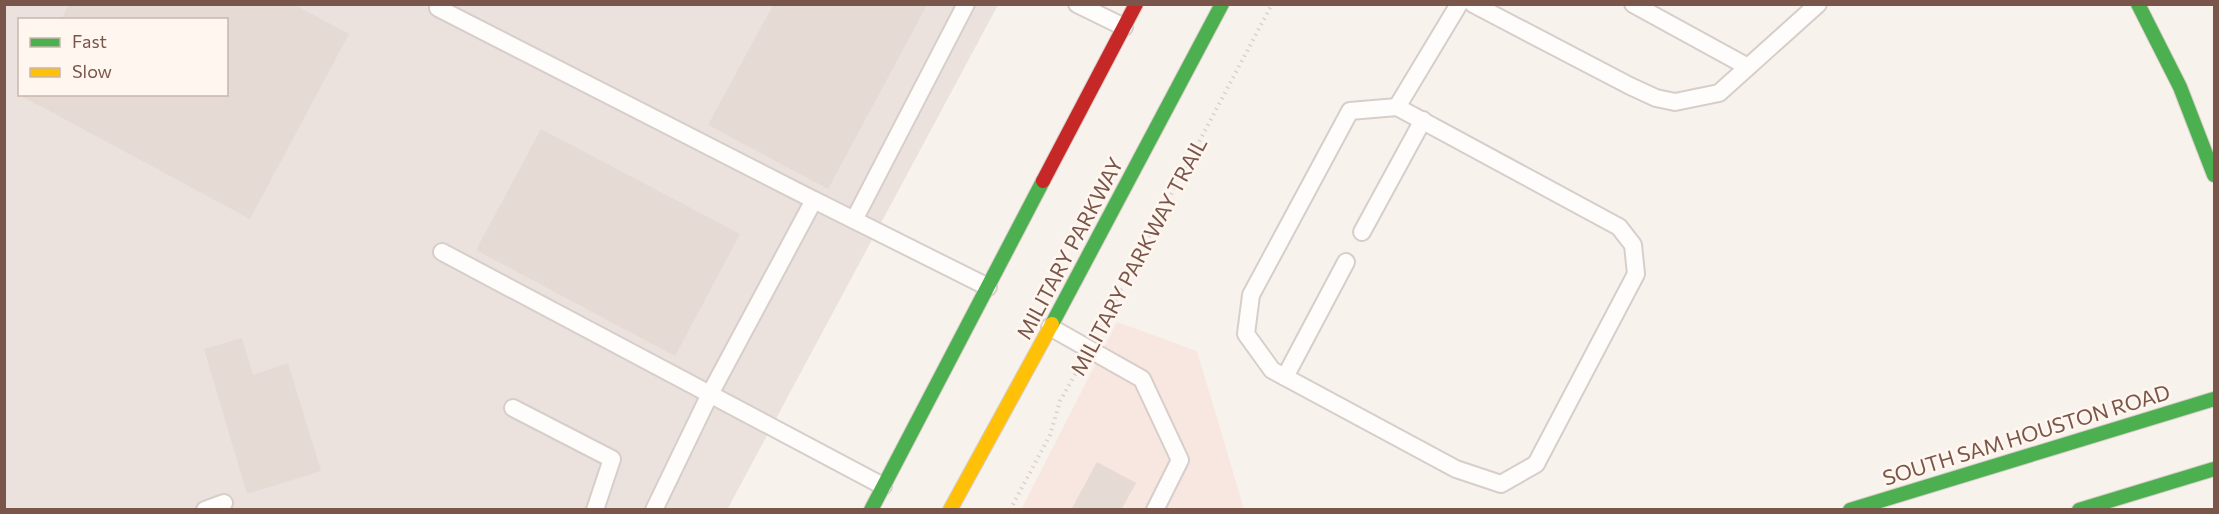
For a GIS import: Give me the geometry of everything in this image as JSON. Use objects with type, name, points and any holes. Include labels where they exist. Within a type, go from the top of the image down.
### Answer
[{"type":"main road","points":[[871,510],[1136,4]]},
{"type":"main road","name":"MILITARY PARKWAY","points":[[950,510],[1222,4]]},
{"type":"main road","points":[[2138,4],[2180,87],[2214,175]]},
{"type":"main road","name":"SOUTH SAM HOUSTON ROAD","points":[[1850,510],[2214,399]]},
{"type":"main road","points":[[2079,510],[2214,469]]},
{"type":"lane","points":[[440,4],[438,8],[988,286]]},
{"type":"lane","points":[[854,220],[966,4]]},
{"type":"lane","points":[[1077,4],[1124,27]]},
{"type":"lane","points":[[1633,4],[1748,66]]},
{"type":"lane","points":[[1397,107],[1424,66],[1471,5],[1656,98],[1676,102],[1719,93],[1818,4]]},
{"type":"lane","points":[[1397,107],[1423,120],[1619,227],[1633,245],[1636,274],[1536,464],[1501,484],[1456,469],[1272,370],[1246,334],[1251,295],[1350,111],[1397,107]]},
{"type":"lane","points":[[1362,232],[1423,120]]},
{"type":"lane","points":[[654,510],[710,394],[814,200]]},
{"type":"lane","points":[[442,252],[883,486]]},
{"type":"lane","points":[[1285,377],[1346,262]]},
{"type":"lane","points":[[1050,327],[1090,347],[1142,379],[1180,460],[1155,510]]},
{"type":"lane","points":[[513,408],[612,459],[595,510]]},
{"type":"lane","points":[[205,510],[224,503]]},
{"type":"path","name":"MILITARY PARKWAY TRAIL","points":[[1010,510],[1050,435],[1060,401],[1272,4]]},
{"type":"shaded area","points":[[4,5],[998,5],[727,510],[5,509]]},
{"type":"shaded area","points":[[1117,322],[1197,351],[1244,509],[1021,510]]},
{"type":"building","points":[[69,4],[293,4],[349,34],[250,219],[22,96],[228,96],[228,18],[62,18]]},
{"type":"building","points":[[773,5],[927,5],[828,189],[708,125]]},
{"type":"building","points":[[541,129],[740,234],[675,356],[476,250]]},
{"type":"building","points":[[242,338],[253,375],[288,363],[321,471],[247,494],[204,349]]},
{"type":"building","points":[[1097,462],[1136,483],[1121,510],[1071,510]]},
{"type":"traffic: fast","points":[[1052,324],[1222,4]]},
{"type":"traffic: fast","points":[[2138,4],[2180,87],[2214,175]]},
{"type":"traffic: fast","points":[[871,510],[1043,181]]},
{"type":"traffic: fast","points":[[1850,510],[2214,399]]},
{"type":"traffic: fast","points":[[2079,510],[2214,469]]},
{"type":"traffic: slow","points":[[950,510],[1052,324]]},
{"type":"traffic: jam","points":[[1043,181],[1136,4]]}]
